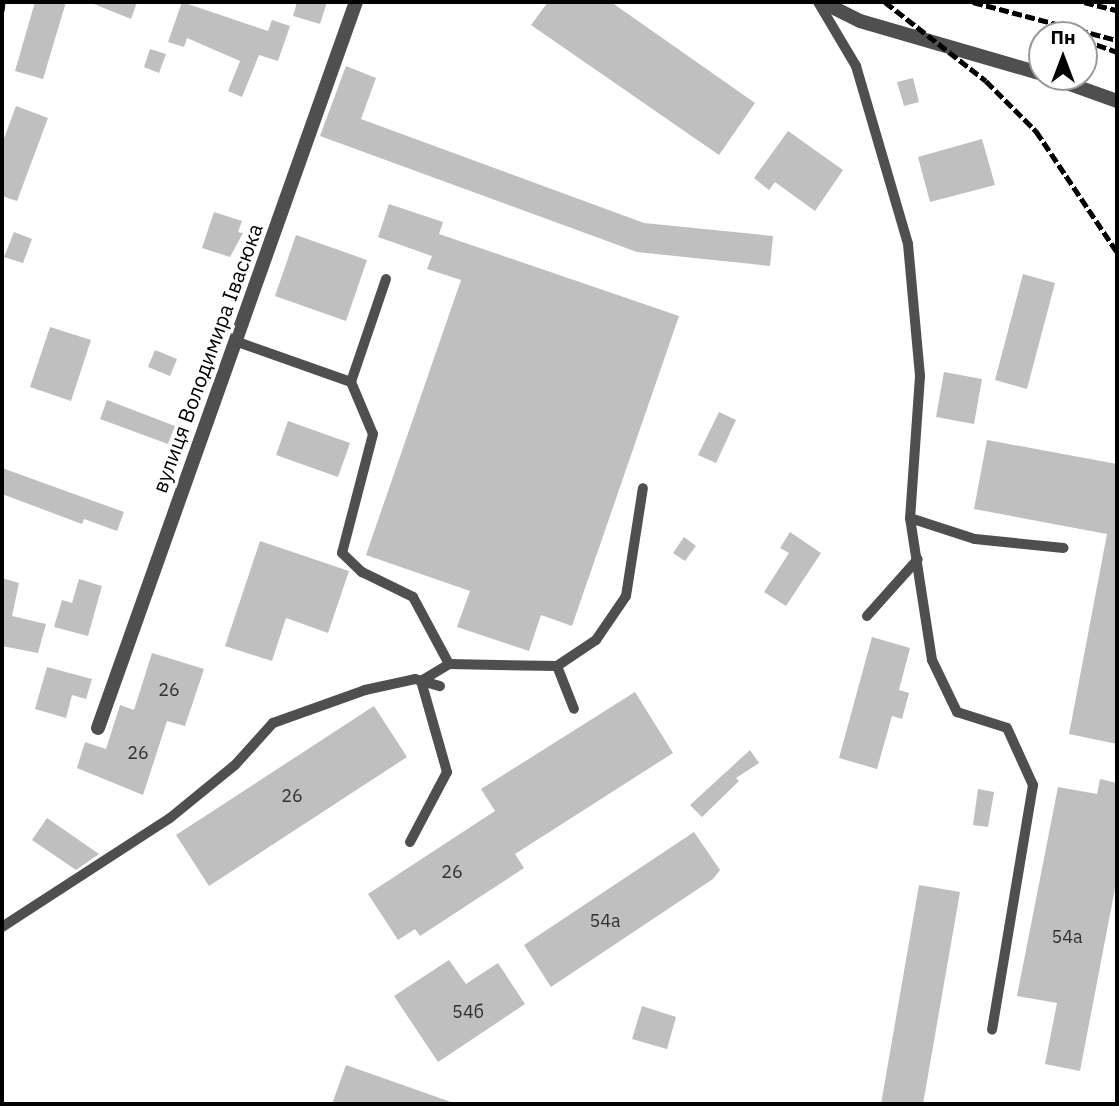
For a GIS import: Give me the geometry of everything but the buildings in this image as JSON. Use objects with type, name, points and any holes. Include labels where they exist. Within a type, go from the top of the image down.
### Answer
[{"type":"street","name":"вулиця Володимира Івасюка","points":[[97,728],[356,2]]},
{"type":"street","points":[[820,2],[860,21],[1028,70]]},
{"type":"street","points":[[1089,91],[1117,101]]},
{"type":"lane","points":[[820,2],[856,66],[908,244],[920,376],[911,517],[932,660],[957,712],[1007,728],[1033,785],[992,1030]]},
{"type":"lane","points":[[386,279],[351,382],[373,434],[342,553],[362,572],[413,597],[449,664]]},
{"type":"lane","points":[[235,341],[351,382]]},
{"type":"lane","points":[[2,927],[170,818],[235,765],[273,723],[365,690],[421,681],[449,664],[557,666],[596,640],[626,596],[643,488]]},
{"type":"lane","points":[[911,517],[975,539],[1064,548]]},
{"type":"lane","points":[[867,616],[917,559]]},
{"type":"lane","points":[[557,666],[574,709]]},
{"type":"lane","points":[[421,681],[440,686]]},
{"type":"lane","points":[[410,842],[447,772],[421,681]]},
{"type":"railway","points":[[2,11],[3,2]]},
{"type":"railway","points":[[885,2],[986,81],[1036,131],[1117,252]]},
{"type":"railway","points":[[973,2],[1117,40]]},
{"type":"railway","points":[[1084,2],[1117,10]]},
{"type":"railway","points":[[1098,45],[1117,52]]}]
